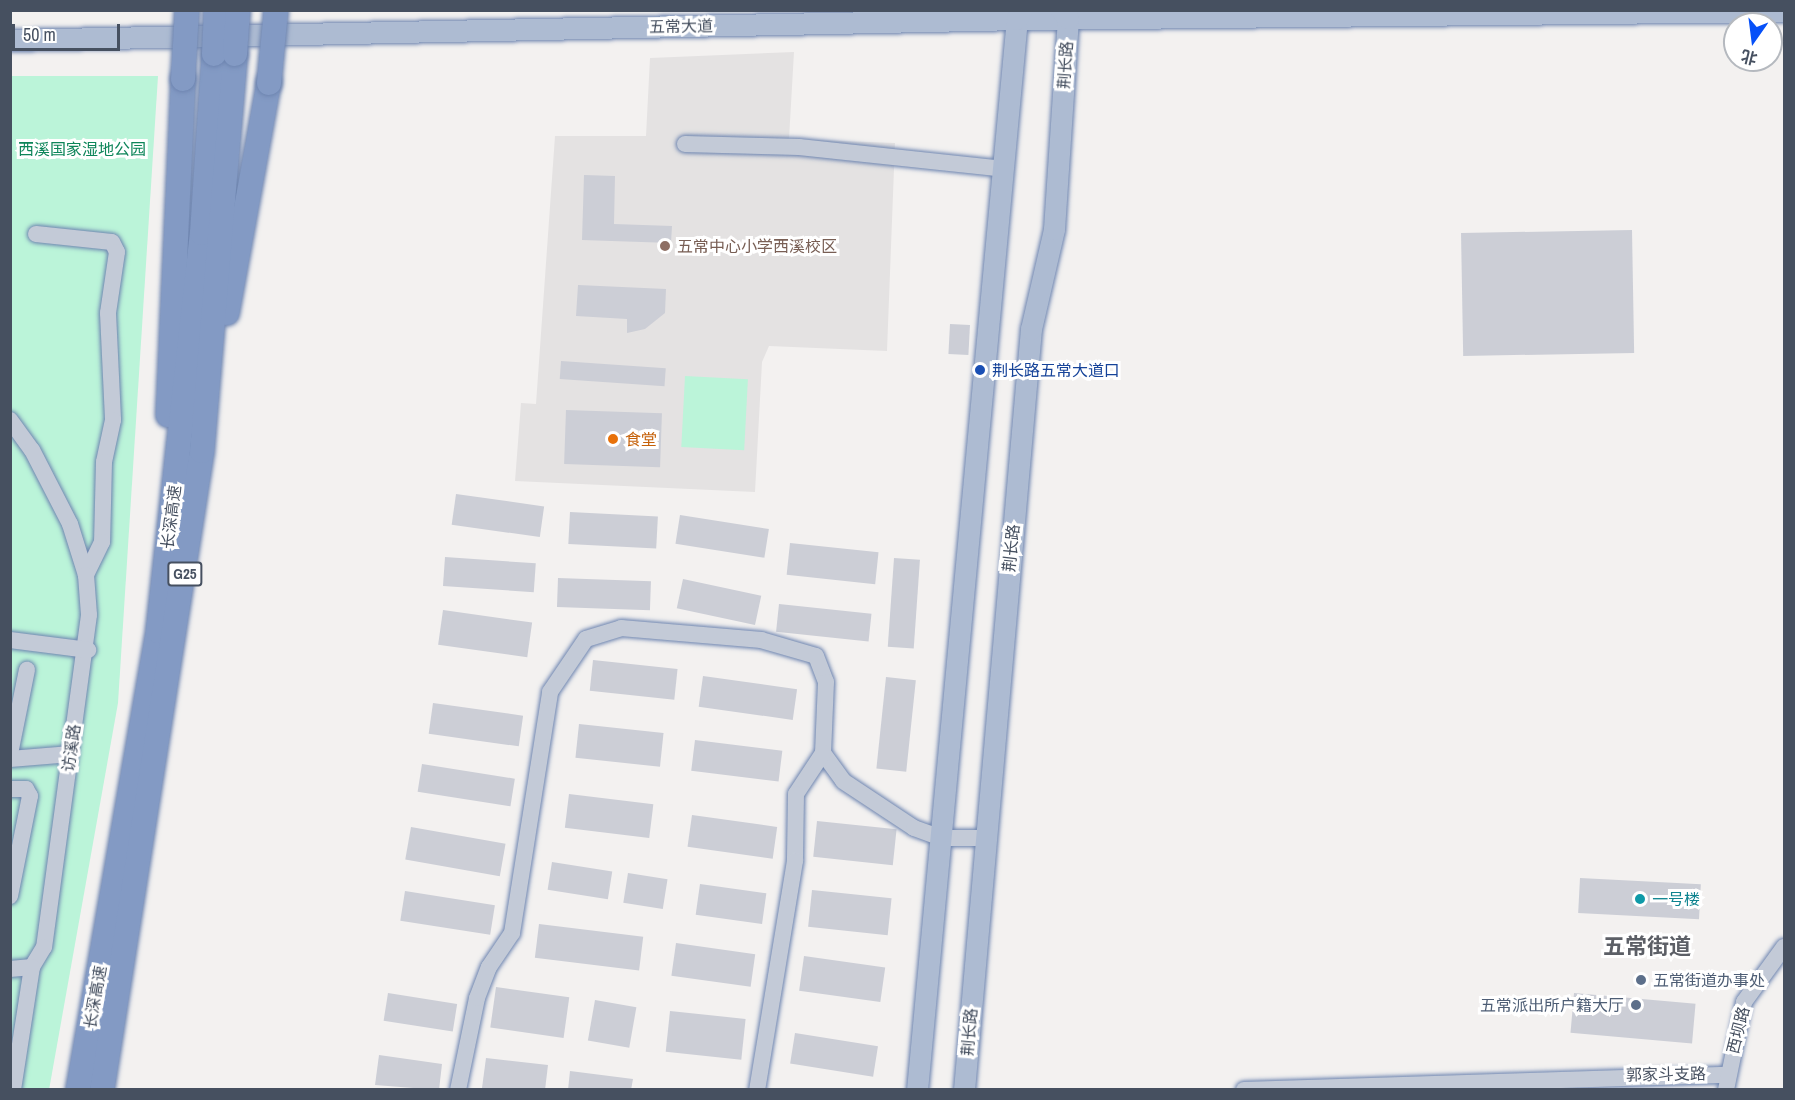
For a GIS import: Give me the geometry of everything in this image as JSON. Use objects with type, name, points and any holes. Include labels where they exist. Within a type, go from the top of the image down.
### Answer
[{"type":"highway","points":[[158,631],[187,10]]},
{"type":"highway","name":"长深高速","points":[[102,1089],[202,451],[225,54],[216,10]]},
{"type":"highway","name":"长深高速","points":[[78,1089],[158,631],[200,244],[225,54],[238,10]]},
{"type":"highway","points":[[202,451],[269,83],[276,10]]},
{"type":"main road","name":"五常大道","points":[[10,40],[1064,14],[1785,11]]},
{"type":"main road","name":"荆长路","points":[[964,1089],[1031,329],[1054,229],[1064,14]]},
{"type":"main road","points":[[917,1089],[1020,15]]},
{"type":"street","points":[[685,144],[799,147],[1004,169]]},
{"type":"street","points":[[36,234],[112,242],[117,252],[108,313],[113,420],[104,462],[102,543],[86,575]]},
{"type":"street","name":"访溪路","points":[[10,420],[54,489],[86,575],[88,650],[70,754],[44,947],[32,967],[13,1089]]},
{"type":"street","points":[[458,1089],[477,998],[489,967],[512,933],[550,692],[586,639],[621,628],[761,640],[816,656],[826,682],[823,753],[795,794],[795,861],[757,1089]]},
{"type":"street","points":[[10,640],[88,650]]},
{"type":"street","points":[[10,754],[27,670]]},
{"type":"street","points":[[823,753],[843,781],[883,810],[942,838],[987,838]]},
{"type":"street","points":[[10,759],[70,754]]},
{"type":"street","points":[[10,789],[26,789],[30,796],[10,896]]},
{"type":"street","name":"西坝路","points":[[1727,1082],[1744,1002],[1785,947]]},
{"type":"street","points":[[10,969],[32,967]]},
{"type":"street","name":"郭家斗支路","points":[[1244,1089],[1640,1074],[1727,1082]]},
{"type":"path","points":[[10,524],[10,576]]},
{"type":"shaded area","name":"五常中心小学西溪校区","points":[[794,52],[789,139],[895,143],[887,351],[769,346],[762,362],[755,492],[515,481],[521,403],[536,404],[555,136],[646,136],[650,58]]},
{"type":"green space","name":"西溪国家湿地公园","points":[[10,76],[158,76],[118,703],[49,1090],[10,1089]]},
{"type":"green space","points":[[685,376],[748,379],[744,450],[681,447]]},
{"type":"building","points":[[584,175],[615,176],[614,224],[672,226],[671,243],[582,240]]},
{"type":"building","points":[[1632,230],[1634,353],[1463,356],[1461,233]]},
{"type":"building","points":[[578,285],[666,289],[665,313],[645,329],[627,333],[627,319],[576,316]]},
{"type":"building","points":[[950,324],[970,325],[968,355],[948,354]]},
{"type":"building","points":[[561,361],[666,368],[664,386],[560,379]]},
{"type":"building","name":"食堂","points":[[566,410],[662,413],[660,467],[564,464]]},
{"type":"building","points":[[456,494],[544,506],[540,537],[452,525]]},
{"type":"building","points":[[570,512],[658,517],[656,549],[568,544]]},
{"type":"building","points":[[680,515],[769,529],[764,558],[675,544]]},
{"type":"building","points":[[790,543],[879,552],[875,584],[787,575]]},
{"type":"building","points":[[445,557],[536,563],[534,592],[443,586]]},
{"type":"building","points":[[894,558],[920,560],[914,649],[888,647]]},
{"type":"building","points":[[558,578],[651,581],[650,610],[557,607]]},
{"type":"building","points":[[683,579],[761,596],[755,625],[677,608]]},
{"type":"building","points":[[779,604],[871,614],[869,642],[776,632]]},
{"type":"building","points":[[443,610],[532,623],[527,657],[438,645]]},
{"type":"building","points":[[593,660],[678,669],[674,700],[590,691]]},
{"type":"building","points":[[703,676],[797,689],[793,720],[699,707]]},
{"type":"building","points":[[886,677],[916,680],[906,772],[876,768]]},
{"type":"building","points":[[433,703],[523,716],[519,746],[429,734]]},
{"type":"building","points":[[579,724],[664,733],[660,767],[575,758]]},
{"type":"building","points":[[695,740],[782,751],[779,781],[691,771]]},
{"type":"building","points":[[422,764],[515,779],[510,806],[418,792]]},
{"type":"building","points":[[569,794],[653,804],[649,838],[565,828]]},
{"type":"building","points":[[692,815],[777,827],[773,859],[688,847]]},
{"type":"building","points":[[817,821],[897,829],[893,865],[813,857]]},
{"type":"building","points":[[411,827],[506,844],[500,876],[405,859]]},
{"type":"building","points":[[552,862],[612,872],[608,899],[548,890]]},
{"type":"building","points":[[628,873],[668,879],[663,909],[623,903]]},
{"type":"building","name":"一号楼","points":[[1580,878],[1701,884],[1699,919],[1578,913]]},
{"type":"building","points":[[700,884],[766,893],[762,924],[696,915]]},
{"type":"building","points":[[812,890],[892,898],[888,935],[808,927]]},
{"type":"building","points":[[405,891],[495,905],[490,935],[400,921]]},
{"type":"building","points":[[539,924],[643,937],[639,971],[535,958]]},
{"type":"building","points":[[676,943],[755,954],[751,987],[671,976]]},
{"type":"building","points":[[804,956],[885,967],[880,1002],[799,991]]},
{"type":"building","points":[[496,987],[569,997],[564,1038],[490,1028]]},
{"type":"building","points":[[388,993],[457,1004],[453,1032],[384,1021]]},
{"type":"building","points":[[1574,993],[1696,1004],[1692,1043],[1571,1033]]},
{"type":"building","points":[[595,1000],[636,1007],[629,1048],[588,1040]]},
{"type":"building","points":[[670,1011],[746,1019],[741,1060],[666,1052]]},
{"type":"building","points":[[795,1033],[878,1046],[873,1077],[790,1064]]},
{"type":"building","points":[[379,1055],[442,1064],[439,1090],[375,1085]]},
{"type":"building","points":[[486,1058],[548,1065],[545,1090],[482,1088]]},
{"type":"building","points":[[570,1071],[633,1079],[631,1090],[568,1090]]},
{"type":"place","name":"五常中心小学西溪校区","points":[[665,246]]},
{"type":"place","name":"荆长路五常大道口","points":[[980,370]]},
{"type":"place","name":"食堂","points":[[613,439]]},
{"type":"place","name":"一号楼","points":[[1640,899]]},
{"type":"place","name":"五常街道办事处","points":[[1641,980]]},
{"type":"place","name":"五常派出所户籍大厅","points":[[1636,1005]]},
{"type":"district","name":"五常街道","points":[[1647,947]]}]
